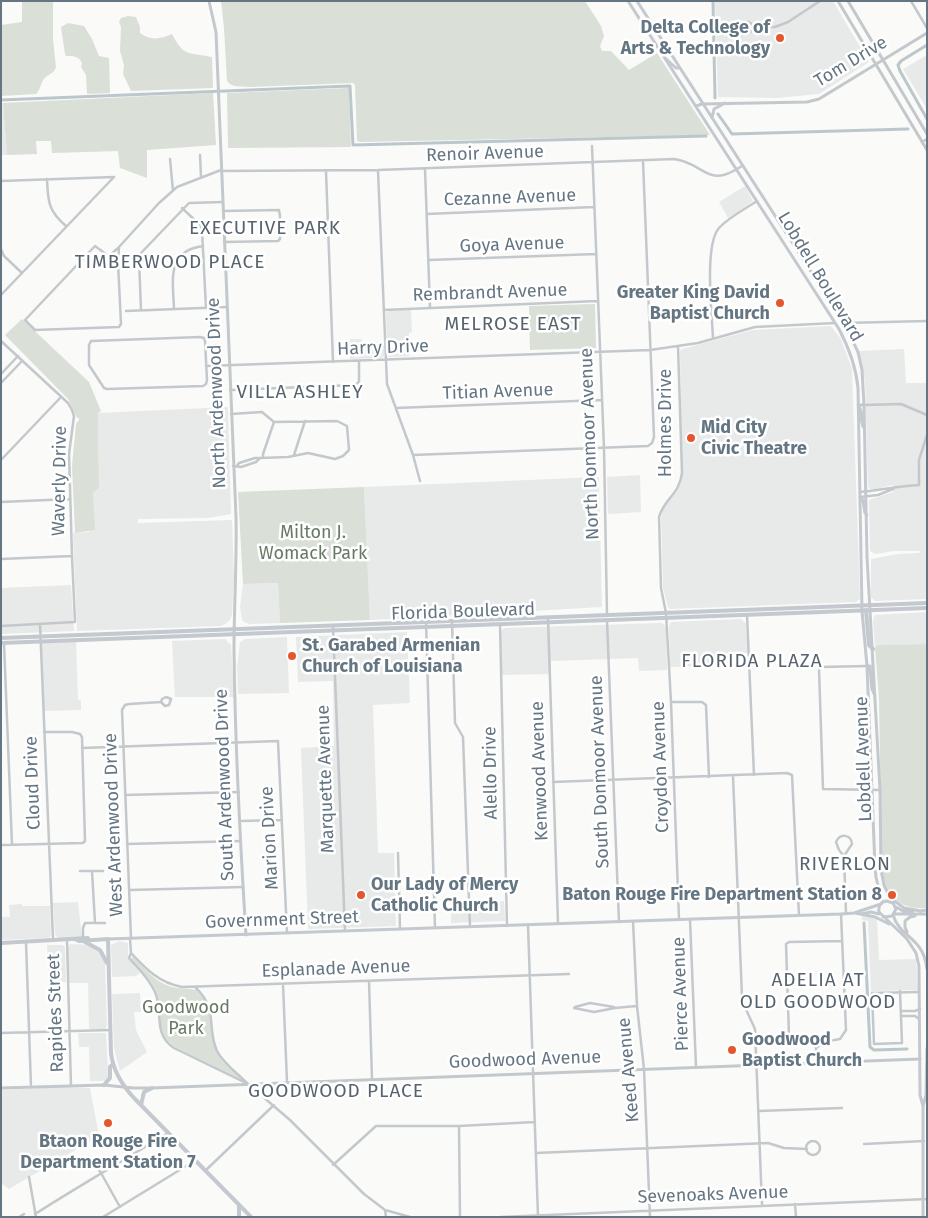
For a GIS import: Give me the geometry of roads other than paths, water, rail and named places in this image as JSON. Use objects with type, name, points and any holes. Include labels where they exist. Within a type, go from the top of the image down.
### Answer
[{"type":"main road","name":"Lobdell Boulevard","points":[[628,1],[846,342],[854,364],[858,388],[859,470],[866,608]]},
{"type":"main road","name":"Lobdell Boulevard","points":[[637,1],[844,323],[858,352],[862,370],[865,428],[867,492],[866,608]]},
{"type":"main road","points":[[656,44],[662,40]]},
{"type":"main road","points":[[664,56],[676,68],[680,68]]},
{"type":"main road","points":[[712,118],[714,109],[725,104]]},
{"type":"main road","points":[[800,268],[806,264]]},
{"type":"main road","points":[[835,323],[844,323]]},
{"type":"main road","points":[[864,405],[858,406],[861,409],[862,422],[865,428]]},
{"type":"main road","points":[[859,470],[862,488],[867,492]]},
{"type":"main road","points":[[860,497],[863,500],[864,512],[867,516]]},
{"type":"main road","name":"Florida Boulevard","points":[[866,608],[927,603]]},
{"type":"main road","points":[[866,608],[868,640],[869,645],[873,649]]},
{"type":"main road","name":"Lobdell Avenue","points":[[866,608],[875,872],[881,903]]},
{"type":"main road","name":"Florida Boulevard","points":[[607,618],[618,620],[786,611],[927,608]]},
{"type":"main road","name":"Florida Boulevard","points":[[1,638],[170,637],[333,628],[426,627],[452,624],[607,618],[633,614],[666,616],[747,615],[786,611]]},
{"type":"main road","points":[[618,620],[633,614]]},
{"type":"main road","name":"Florida Boulevard","points":[[365,627],[426,622],[452,624]]},
{"type":"main road","points":[[170,632],[170,637]]},
{"type":"main road","name":"Florida Boulevard","points":[[3,643],[40,639],[170,632],[234,632]]},
{"type":"main road","name":"Lobdell Avenue","points":[[873,649],[880,790],[881,870],[888,896],[894,905]]},
{"type":"main road","points":[[867,666],[870,666],[872,690],[876,696]]},
{"type":"main road","points":[[888,896],[904,908],[927,910]]},
{"type":"main road","points":[[874,907],[880,897]]},
{"type":"main road","points":[[921,910],[905,912],[887,901],[881,903],[879,907],[881,915],[904,935],[918,959],[920,979],[920,1095],[923,1106],[925,1144],[925,1199],[923,1217]]},
{"type":"main road","name":"Government Street","points":[[854,913],[881,903]]},
{"type":"main road","points":[[894,905],[894,915],[897,924],[919,945],[927,969]]},
{"type":"main road","name":"Government Street","points":[[1,943],[860,914],[871,912],[881,915]]},
{"type":"main road","points":[[860,914],[875,917],[892,924]]},
{"type":"main road","points":[[908,933],[904,927],[905,921],[918,914]]},
{"type":"main road","points":[[881,915],[887,918],[894,915],[927,914]]},
{"type":"main road","points":[[108,939],[110,1030],[113,1064],[118,1076],[141,1105],[206,1170],[248,1216]]},
{"type":"main road","points":[[84,940],[100,950],[108,965]]},
{"type":"main road","points":[[913,948],[919,945]]},
{"type":"main road","points":[[920,979],[927,979]]},
{"type":"main road","points":[[923,1106],[926,1095],[927,1048]]},
{"type":"main road","name":"Goodwood Avenue","points":[[920,1059],[926,1059]]},
{"type":"main road","points":[[104,1085],[110,1078],[110,1067],[113,1064]]},
{"type":"main road","points":[[141,1105],[142,1095],[152,1088]]},
{"type":"main road","points":[[239,1205],[239,1217]]},
{"type":"street","name":"North Ardenwood Drive","points":[[209,1],[216,32],[231,414],[235,466],[237,557],[234,632]]},
{"type":"street","points":[[755,28],[749,22],[744,22],[740,26],[743,34],[753,31],[755,28],[775,27],[788,22],[820,1]]},
{"type":"street","points":[[838,1],[927,150]]},
{"type":"street","points":[[848,1],[927,134]]},
{"type":"street","points":[[911,1],[927,28]]},
{"type":"street","name":"Tom Drive","points":[[696,106],[702,104],[807,102],[819,99],[927,33]]},
{"type":"street","points":[[922,142],[927,139]]},
{"type":"street","name":"North Donmoor Avenue","points":[[592,146],[604,448],[607,618]]},
{"type":"street","points":[[200,155],[201,177]]},
{"type":"street","points":[[170,159],[173,191]]},
{"type":"street","name":"Renoir Avenue","points":[[108,256],[177,187],[221,170],[326,171],[425,169],[681,160],[706,174],[722,176],[742,166]]},
{"type":"street","points":[[413,455],[648,446],[652,443],[654,437],[643,161]]},
{"type":"street","points":[[425,169],[430,308]]},
{"type":"street","points":[[378,170],[387,384],[413,455],[420,481]]},
{"type":"street","points":[[326,171],[333,362]]},
{"type":"street","points":[[1,181],[114,177],[1,295]]},
{"type":"street","points":[[47,179],[50,206],[55,216],[66,226]]},
{"type":"street","points":[[749,188],[755,185]]},
{"type":"street","points":[[713,338],[711,252],[714,236],[720,228],[757,201]]},
{"type":"street","points":[[141,310],[139,259],[141,253],[182,208],[189,203],[223,202]]},
{"type":"street","name":"Cezanne Avenue","points":[[427,214],[594,207]]},
{"type":"street","points":[[182,208],[200,225],[202,230],[206,308]]},
{"type":"street","points":[[223,211],[279,210],[280,216],[280,239],[278,241],[224,242]]},
{"type":"street","points":[[118,263],[95,246],[25,320],[35,330],[119,327],[121,324],[119,247]]},
{"type":"street","points":[[174,309],[172,270],[174,264],[190,248],[203,246]]},
{"type":"street","points":[[1,249],[4,256],[22,273]]},
{"type":"street","name":"Goya Avenue","points":[[429,260],[596,254]]},
{"type":"street","name":"Rembrandt Avenue","points":[[384,310],[598,301]]},
{"type":"street","points":[[126,311],[227,307]]},
{"type":"street","points":[[844,323],[927,321]]},
{"type":"street","name":"Harry Drive","points":[[206,366],[650,350],[678,346],[755,327],[835,323]]},
{"type":"street","points":[[200,337],[205,339],[206,366],[206,384],[203,386],[106,389],[90,368],[89,344],[95,340],[200,337]]},
{"type":"street","name":"Waverly Drive","points":[[1,341],[60,397],[72,410],[74,416],[70,454],[70,499],[75,622],[40,624]]},
{"type":"street","name":"Holmes Drive","points":[[666,616],[661,588],[660,516],[662,508],[677,492],[681,483],[678,346]]},
{"type":"street","points":[[1,374],[18,356]]},
{"type":"street","points":[[1,382],[22,361]]},
{"type":"street","points":[[230,390],[355,385],[359,382],[359,361]]},
{"type":"street","points":[[1,460],[60,397]]},
{"type":"street","name":"Titian Avenue","points":[[396,408],[602,400]]},
{"type":"street","points":[[864,405],[901,404],[927,415]]},
{"type":"street","points":[[231,414],[262,412],[274,422],[337,421],[347,426],[349,450],[343,456],[335,459],[314,454],[294,455],[283,458],[262,458],[241,467],[235,466]]},
{"type":"street","points":[[294,455],[305,421]]},
{"type":"street","points":[[262,458],[274,422]]},
{"type":"street","points":[[860,492],[919,486],[919,460],[927,435]]},
{"type":"street","points":[[860,497],[885,493],[897,487]]},
{"type":"street","points":[[1,502],[70,499]]},
{"type":"street","points":[[1,559],[72,556]]},
{"type":"street","points":[[747,615],[754,775]]},
{"type":"street","name":"Croydon Avenue","points":[[666,616],[679,919]]},
{"type":"street","name":"South Donmoor Avenue","points":[[607,618],[619,922]]},
{"type":"street","name":"Kenwood Avenue","points":[[548,620],[558,924]]},
{"type":"street","points":[[426,622],[435,928]]},
{"type":"street","name":"Alello Drive","points":[[500,622],[507,926]]},
{"type":"street","points":[[1,626],[40,624]]},
{"type":"street","name":"Cloud Drive","points":[[40,624],[53,941]]},
{"type":"street","points":[[452,624],[455,723],[463,737],[470,927]]},
{"type":"street","name":"Marquette Avenue","points":[[333,628],[345,931]]},
{"type":"street","name":"South Ardenwood Drive","points":[[234,632],[246,935]]},
{"type":"street","points":[[3,643],[12,845]]},
{"type":"street","points":[[867,666],[820,667],[819,696],[823,789],[880,790]]},
{"type":"street","name":"West Ardenwood Drive","points":[[131,939],[122,710],[128,704],[161,702]]},
{"type":"street","points":[[671,702],[702,702],[706,706],[709,777]]},
{"type":"street","points":[[3,846],[83,843],[85,841],[82,737],[80,734],[44,732]]},
{"type":"street","name":"Marion Drive","points":[[237,742],[278,741],[286,933]]},
{"type":"street","points":[[82,748],[237,742]]},
{"type":"street","points":[[553,782],[787,773],[792,775],[799,915]]},
{"type":"street","points":[[733,776],[743,1001],[754,1026],[762,1205]]},
{"type":"street","points":[[125,795],[239,792]]},
{"type":"street","points":[[240,821],[282,820]]},
{"type":"street","points":[[844,856],[836,842],[838,838],[848,836],[851,838],[852,844],[844,856],[846,913]]},
{"type":"street","points":[[128,844],[241,840]]},
{"type":"street","points":[[398,853],[400,929]]},
{"type":"street","points":[[80,871],[103,870]]},
{"type":"street","points":[[92,871],[95,923]]},
{"type":"street","points":[[130,890],[243,887]]},
{"type":"street","points":[[816,1048],[824,1042],[840,1039],[846,1030],[841,914]]},
{"type":"street","name":"Pierce Avenue","points":[[690,919],[696,1068]]},
{"type":"street","name":"Keed Avenue","points":[[633,921],[637,1006],[644,1070],[650,1217]]},
{"type":"street","points":[[84,940],[83,928],[85,923],[105,923]]},
{"type":"street","points":[[528,925],[538,1216]]},
{"type":"street","points":[[131,939],[129,958],[146,976],[155,991],[161,1033],[167,1043],[248,1084]]},
{"type":"street","name":"Rapides Street","points":[[67,940],[71,1086]]},
{"type":"street","points":[[817,1063],[816,1048],[808,1039],[792,1039],[790,1037],[786,944],[789,942],[841,941]]},
{"type":"street","points":[[26,942],[31,1087]]},
{"type":"street","name":"Esplanade Avenue","points":[[131,953],[161,980],[174,986],[196,987],[569,974]]},
{"type":"street","points":[[368,981],[372,1079]]},
{"type":"street","points":[[283,984],[287,1083]]},
{"type":"street","points":[[196,987],[209,1005],[217,1050],[223,1059],[248,1084],[306,1135],[333,1165],[364,1194],[384,1210],[410,1217]]},
{"type":"street","points":[[900,992],[902,1043],[874,1044],[872,992],[900,992],[920,992]]},
{"type":"street","points":[[615,1008],[590,1003],[574,1008],[594,1012],[637,1006]]},
{"type":"street","points":[[901,1011],[920,1009]]},
{"type":"street","points":[[901,1016],[915,1016],[920,1020]]},
{"type":"street","points":[[1,1033],[110,1030]]},
{"type":"street","name":"Goodwood Avenue","points":[[1,1088],[104,1085],[152,1088],[920,1059]]},
{"type":"street","points":[[206,1170],[274,1105]]},
{"type":"street","points":[[759,1111],[842,1108]]},
{"type":"street","points":[[333,1165],[376,1126],[459,1126],[535,1122]]},
{"type":"street","points":[[459,1126],[460,1217]]},
{"type":"street","points":[[29,1177],[35,1215],[101,1173],[140,1152],[168,1132]]},
{"type":"street","points":[[814,1141],[820,1145],[818,1153],[812,1155],[808,1152],[807,1148],[809,1143],[814,1141]]},
{"type":"street","points":[[536,1153],[768,1143],[784,1148],[807,1148]]},
{"type":"street","points":[[864,1144],[925,1144]]},
{"type":"street","points":[[90,1157],[120,1207]]},
{"type":"street","points":[[104,1217],[196,1160]]},
{"type":"street","name":"Sevenoaks Avenue","points":[[501,1217],[925,1199]]},
{"type":"street","points":[[795,1204],[796,1217]]},
{"type":"street","points":[[384,1210],[386,1217]]},
{"type":"street","points":[[19,1217],[24,1214]]},
{"type":"waterway","points":[[713,1],[715,98]]},
{"type":"waterway","points":[[927,45],[901,61],[898,65],[927,119]]},
{"type":"waterway","points":[[1,100],[350,86],[353,145],[706,136]]},
{"type":"waterway","points":[[718,114],[732,134],[908,129]]},
{"type":"waterway","points":[[864,923],[870,1047],[874,1050],[907,1049]]},
{"type":"place","name":"Delta College of Arts & Technology","points":[[780,38]]},
{"type":"place","name":"Greater King David Baptist Church","points":[[780,303]]},
{"type":"place","name":"Mid City Civic Theatre","points":[[691,438]]},
{"type":"place","name":"St. Garabed Armenian Church of Louisiana","points":[[292,656]]},
{"type":"place","name":"Our Lady of Mercy Catholic Church","points":[[361,895]]},
{"type":"place","name":"Baton Rouge Fire Department Station 8","points":[[892,895]]},
{"type":"place","name":"Goodwood Baptist Church","points":[[732,1050]]},
{"type":"place","name":"Btaon Rouge Fire Department Station 7","points":[[108,1123]]},
{"type":"district","name":"EXECUTIVE PARK","points":[[265,229]]},
{"type":"district","name":"TIMBERWOOD PLACE","points":[[170,263]]},
{"type":"district","name":"MELROSE EAST","points":[[513,325]]},
{"type":"district","name":"VILLA ASHLEY","points":[[300,393]]},
{"type":"district","name":"FLORIDA PLAZA","points":[[752,662]]},
{"type":"district","name":"RIVERLON","points":[[845,865]]},
{"type":"district","name":"ADELIA AT OLD GOODWOOD","points":[[818,992]]},
{"type":"district","name":"GOODWOOD PLACE","points":[[336,1092]]},
{"type":"park label","name":"Milton J. Womack Park","points":[[313,543]]},
{"type":"park label","name":"Goodwood Park","points":[[186,1018]]}]
